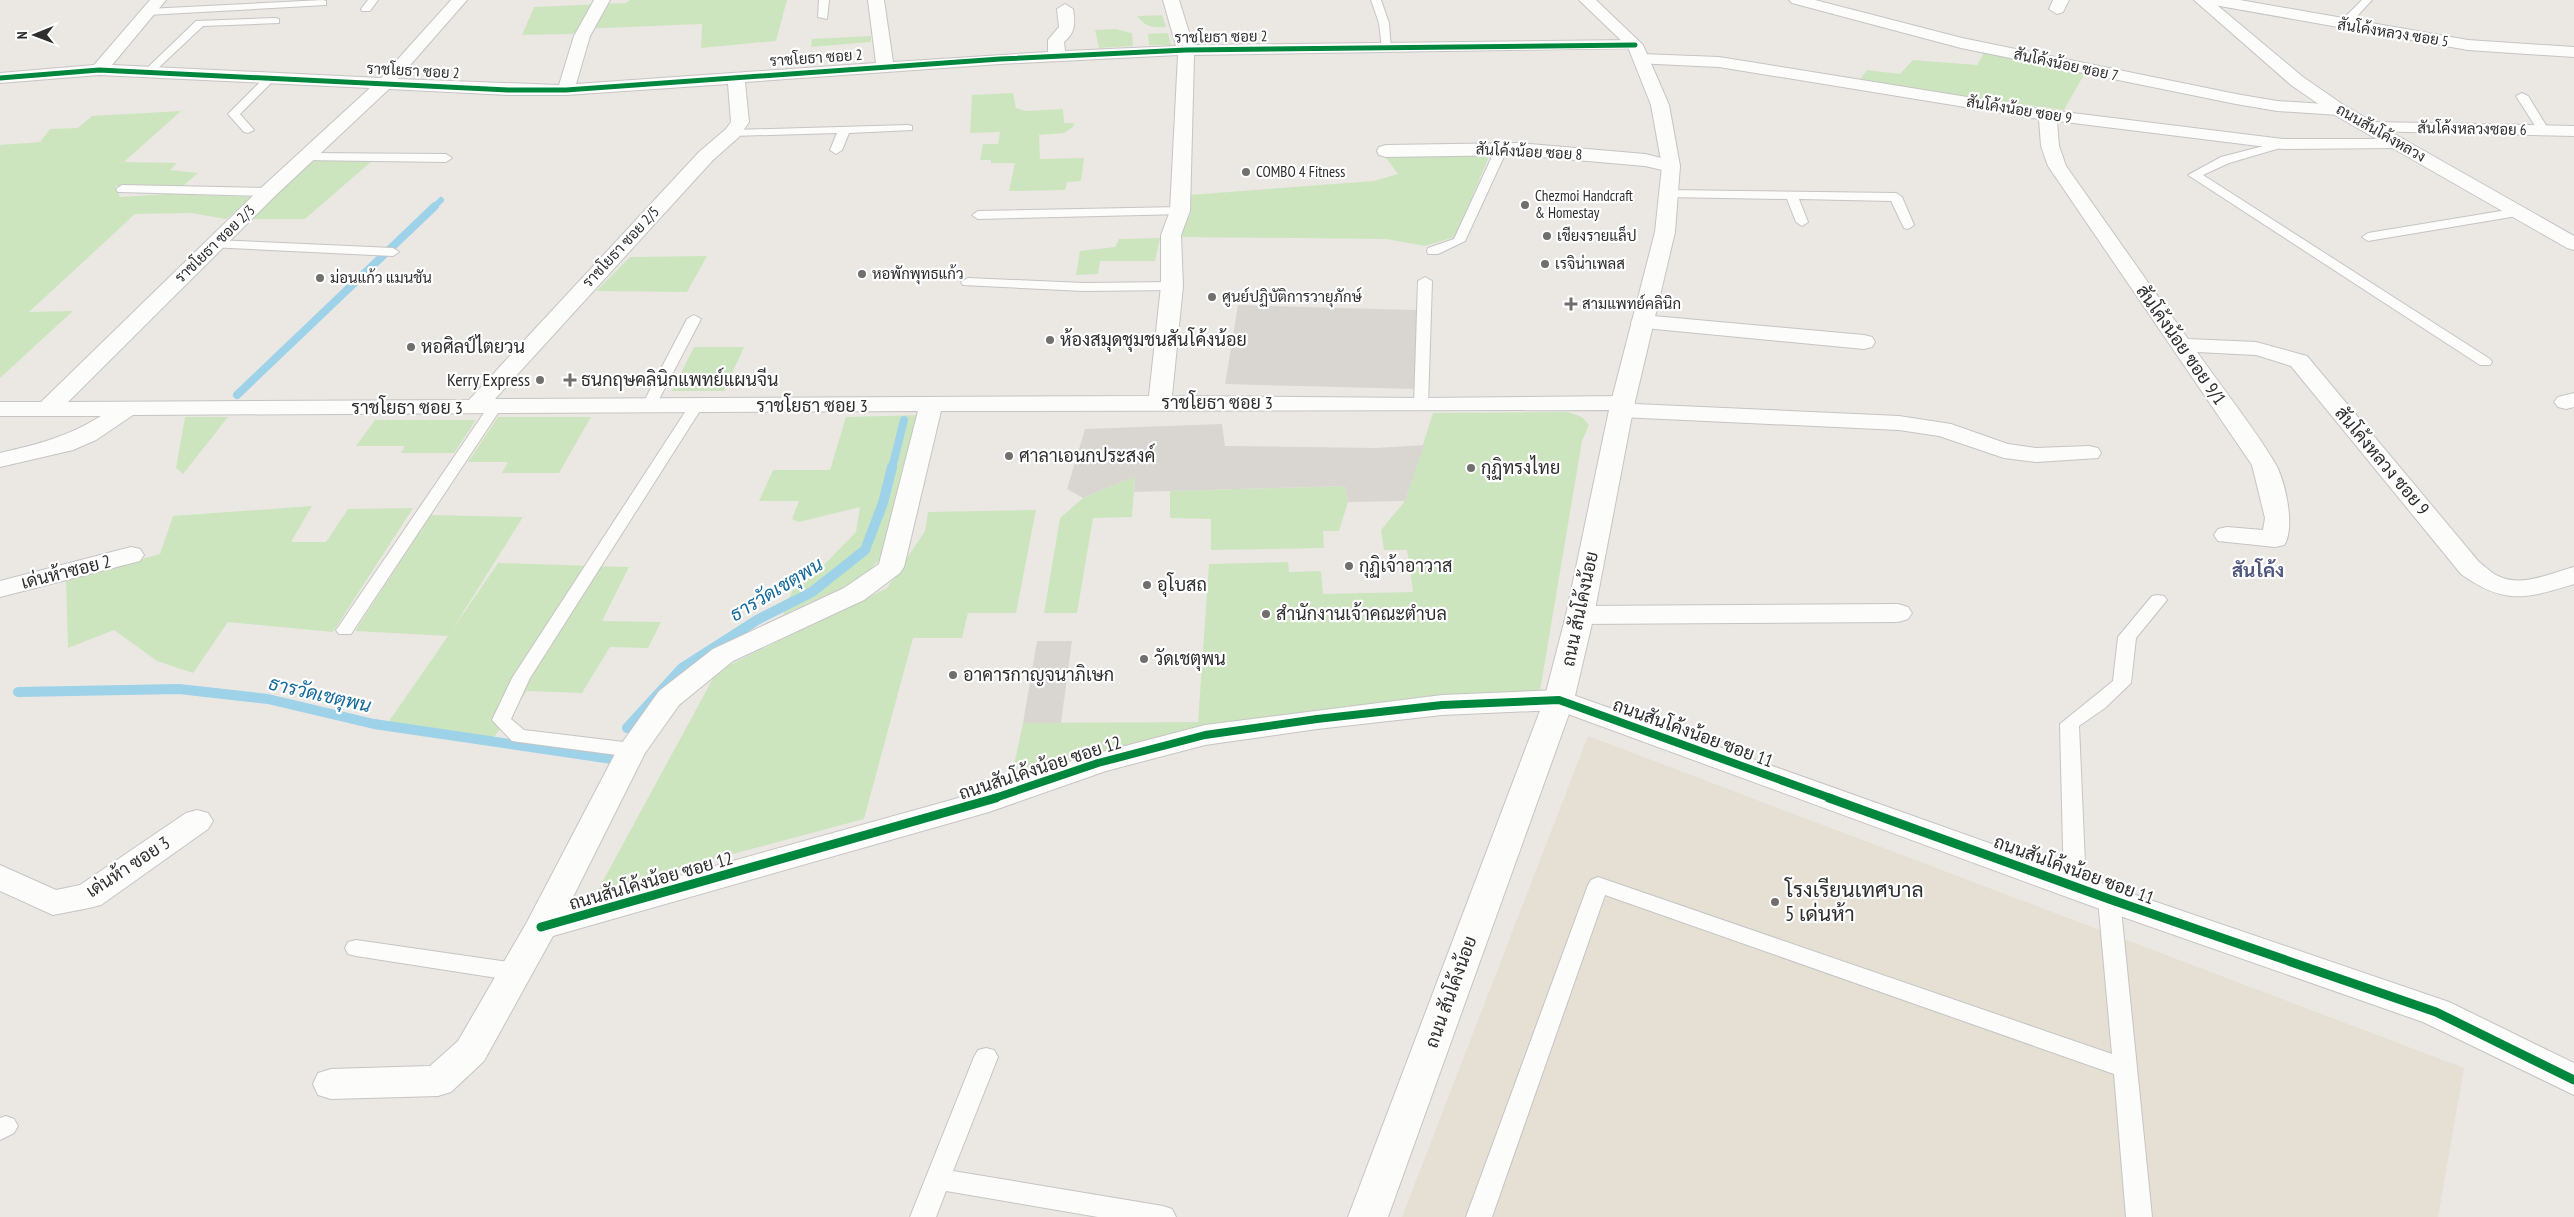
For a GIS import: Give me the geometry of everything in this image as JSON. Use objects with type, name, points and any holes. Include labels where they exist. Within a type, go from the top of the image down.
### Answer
[{"type":"street","name":"ราชโยธา ซอย 2/3","points":[[47,409],[268,192],[386,84],[459,0]]},
{"type":"street","points":[[566,90],[582,36],[602,0]]},
{"type":"street","points":[[876,0],[885,67]]},
{"type":"street","points":[[1160,403],[1172,286],[1171,235],[1180,212],[1186,50],[1171,0]]},
{"type":"street","name":"ถนน สันโค้งน้อย","points":[[1368,1217],[1559,700],[1580,615],[1622,407],[1664,234],[1671,166],[1660,106],[1638,52],[1587,0]]},
{"type":"street","name":"สันโค้งน้อย ซอย 7","points":[[1797,0],[1960,43],[2226,98],[2276,106],[2339,110]]},
{"type":"street","name":"ถนนสันโค้งหลวง","points":[[2202,0],[2297,81],[2339,110],[2574,244]]},
{"type":"street","name":"สันโค้งหลวง ซอย 5","points":[[2214,0],[2343,25],[2468,45],[2574,52]]},
{"type":"street","points":[[99,70],[152,6]]},
{"type":"street","points":[[1058,56],[1056,40],[1066,33],[1068,28],[1065,9]]},
{"type":"street","name":"ราชโยธา ซอย 2","points":[[0,78],[99,70],[149,71],[508,90],[566,90],[885,67],[1186,50],[1386,49],[1638,52]]},
{"type":"street","name":"สันโค้งน้อย ซอย 9","points":[[1638,52],[1719,62],[2048,115],[2284,144],[2398,143]]},
{"type":"street","points":[[733,133],[740,122],[736,78]]},
{"type":"street","name":"สันโค้งน้อย ซอย 9/1","points":[[2048,115],[2050,146],[2057,166],[2264,465],[2278,518],[2275,539],[2227,535]]},
{"type":"street","name":"สันโค้งหลวงซอย 6","points":[[2369,127],[2574,131]]},
{"type":"street","name":"ราชโยธา ซอย 2/5","points":[[485,407],[706,156],[733,133]]},
{"type":"street","name":"สันโค้งน้อย ซอย 8","points":[[1386,151],[1518,149],[1645,160],[1671,166]]},
{"type":"street","points":[[1642,322],[1864,342]]},
{"type":"street","name":"สันโค้งหลวง ซอย 9","points":[[2181,345],[2256,348],[2280,353],[2299,361],[2470,568],[2490,582],[2506,587],[2526,588],[2574,575]]},
{"type":"street","name":"ราชโยธา ซอย 3","points":[[0,409],[931,406],[1160,403],[1622,407],[1899,423],[1943,429],[2004,451],[2036,455],[2089,453]]},
{"type":"street","points":[[331,1084],[438,1081],[472,1051],[541,927],[632,750],[668,698],[722,655],[854,594],[891,567],[931,406]]},
{"type":"street","points":[[0,460],[64,445],[87,435],[127,409]]},
{"type":"street","name":"เด่นห้าซอย 2","points":[[0,589],[131,555]]},
{"type":"street","points":[[1580,615],[1898,614]]},
{"type":"street","name":"ถนนสันโค้งน้อย ซอย 11","points":[[1559,700],[2075,887],[2436,1012],[2574,1080]]},
{"type":"street","name":"ถนนสันโค้งน้อย ซอย 12","points":[[541,927],[978,804],[1098,763],[1205,735],[1317,719],[1442,705],[1559,700]]},
{"type":"street","name":"เด่นห้า ซอย 3","points":[[0,877],[53,903],[90,896],[197,821]]},
{"type":"lane","points":[[366,9],[373,0]]},
{"type":"lane","points":[[823,17],[824,0]]},
{"type":"lane","points":[[1376,0],[1384,23],[1386,49]]},
{"type":"lane","points":[[2343,25],[2367,0]]},
{"type":"lane","points":[[152,6],[323,3]]},
{"type":"lane","points":[[149,71],[200,24],[274,21]]},
{"type":"lane","points":[[248,130],[234,114],[270,78]]},
{"type":"lane","points":[[2522,96],[2542,130]]},
{"type":"lane","points":[[733,133],[908,128]]},
{"type":"lane","points":[[836,150],[844,131]]},
{"type":"lane","points":[[2284,144],[2225,160],[2194,175],[2485,362]]},
{"type":"lane","points":[[1433,251],[1459,241],[1501,150]]},
{"type":"lane","points":[[306,157],[446,158]]},
{"type":"lane","points":[[122,189],[268,192]]},
{"type":"lane","points":[[1669,194],[1896,197],[1908,225]]},
{"type":"lane","points":[[1792,196],[1802,222]]},
{"type":"lane","points":[[978,215],[1180,212]]},
{"type":"lane","points":[[2368,238],[2519,212]]},
{"type":"lane","points":[[215,244],[393,252]]},
{"type":"lane","points":[[1421,405],[1426,281]]},
{"type":"lane","points":[[968,282],[1084,287],[1172,286]]},
{"type":"lane","points":[[648,407],[694,319]]},
{"type":"lane","points":[[632,750],[519,736],[501,720],[521,678],[696,406]]},
{"type":"lane","points":[[345,630],[485,407]]},
{"type":"lane","points":[[2075,887],[2068,724],[2098,704],[2122,683],[2127,637],[2158,600]]},
{"type":"lane","points":[[1479,1217],[1598,885],[2124,1068]]},
{"type":"lane","points":[[2109,899],[2140,1217]]},
{"type":"lane","points":[[356,948],[516,972]]},
{"type":"lane","points":[[923,1217],[986,1056]]},
{"type":"lane","points":[[938,1179],[1163,1217]]},
{"type":"shaded area","points":[[1238,305],[1416,310],[1416,389],[1225,384]]},
{"type":"shaded area","points":[[1222,424],[1225,446],[1376,448],[1424,445],[1405,501],[1348,502],[1345,486],[1134,492],[1135,476],[1083,498],[1067,489],[1085,429]]},
{"type":"shaded area","points":[[1037,641],[1072,641],[1061,723],[1023,723]]},
{"type":"shaded area","name":"โรงเรียนเทศบาล 5 เด่นห้า","points":[[1588,736],[2464,1068],[2438,1217],[1402,1217]]},
{"type":"green space","points":[[630,0],[787,0],[776,41],[701,48],[702,24],[581,29],[572,34],[522,35],[534,7],[626,3]]},
{"type":"green space","points":[[1162,15],[1166,27],[1150,26],[1137,16]]},
{"type":"green space","points":[[1115,29],[1132,33],[1133,46],[1099,48],[1095,30]]},
{"type":"green space","points":[[1168,33],[1171,45],[1149,45],[1148,34]]},
{"type":"green space","points":[[871,36],[871,42],[811,47],[812,39]]},
{"type":"green space","points":[[1985,51],[2085,73],[2064,110],[1858,82],[1867,70],[1900,74],[1913,60],[1977,65]]},
{"type":"green space","points":[[1013,93],[1016,108],[1025,111],[1063,109],[1064,123],[1074,123],[1073,127],[1064,133],[1039,135],[1040,159],[1084,158],[1081,181],[1067,182],[1065,190],[1009,191],[1015,163],[991,163],[991,160],[980,160],[983,144],[998,144],[1000,132],[970,133],[972,95]]},
{"type":"green space","points":[[181,111],[124,162],[177,163],[170,170],[198,173],[183,186],[115,186],[120,197],[168,194],[253,197],[226,219],[191,213],[135,214],[29,312],[73,311],[0,378],[0,145],[40,142],[50,129],[78,128],[92,116]]},
{"type":"green space","points":[[1491,152],[1455,237],[1425,246],[1386,239],[1182,237],[1189,195],[1374,181],[1398,174],[1383,154]]},
{"type":"green space","points":[[309,161],[372,161],[305,219],[251,219]]},
{"type":"green space","points":[[1160,238],[1155,261],[1100,261],[1098,274],[1076,275],[1080,251],[1115,247],[1119,239]]},
{"type":"green space","points":[[707,256],[687,292],[596,291],[630,257]]},
{"type":"green space","points":[[694,347],[744,347],[724,391],[672,391]]},
{"type":"green space","points":[[1568,412],[1582,417],[1589,425],[1582,441],[1540,691],[1198,729],[1011,779],[1023,723],[1198,722],[1209,564],[1288,562],[1289,572],[1321,571],[1323,594],[1413,592],[1407,550],[1384,550],[1381,530],[1405,501],[1433,413]]},
{"type":"green space","points":[[921,415],[888,551],[861,579],[783,615],[792,591],[821,568],[856,532],[860,507],[799,522],[792,519],[799,501],[759,501],[773,470],[830,470],[846,417]]},
{"type":"green space","points":[[185,417],[228,417],[183,474],[176,468]]},
{"type":"green space","points":[[498,417],[591,417],[559,473],[502,473],[508,462],[468,462]]},
{"type":"green space","points":[[375,420],[476,420],[454,453],[401,453],[405,446],[356,446]]},
{"type":"green space","points":[[1135,476],[1132,517],[1093,518],[1077,613],[1044,613],[1060,518],[1083,498]]},
{"type":"green space","points":[[1345,486],[1348,502],[1339,531],[1323,531],[1324,548],[1211,550],[1211,519],[1170,518],[1170,491]]},
{"type":"green space","points":[[312,506],[291,542],[326,542],[348,509],[413,508],[333,632],[228,622],[193,673],[157,661],[114,630],[68,648],[66,580],[160,554],[173,516]]},
{"type":"green space","points":[[1036,510],[1016,613],[968,613],[962,638],[913,638],[864,819],[598,890],[717,671],[887,588],[925,531],[928,512]]},
{"type":"green space","points":[[431,515],[523,517],[452,630],[498,563],[629,567],[602,621],[661,622],[648,648],[610,647],[582,693],[527,691],[492,740],[385,727],[448,636],[355,631]]},
{"type":"waterway","points":[[435,206],[441,200]]},
{"type":"waterway","points":[[237,395],[435,206]]},
{"type":"waterway","name":"ธารวัดเชตุพน","points":[[892,468],[904,420]]},
{"type":"waterway","name":"ธารวัดเชตุพน","points":[[627,728],[682,668],[757,620],[812,592],[865,550],[883,503],[892,467]]},
{"type":"waterway","name":"ธารวัดเชตุพน","points":[[18,692],[179,689],[268,699],[374,724],[612,759]]},
{"type":"cycle path","points":[[0,78],[99,70],[508,90],[566,90],[1000,59],[1186,50],[1635,45]]},
{"type":"cycle path","points":[[541,927],[978,804],[1098,763],[1205,735],[1317,719],[1442,705],[1559,700],[2109,899],[2436,1012],[2574,1080]]},
{"type":"place","name":"COMBO 4 Fitness","points":[[1246,172]]},
{"type":"place","name":"Chezmoi Handcraft & Homestay","points":[[1525,205]]},
{"type":"place","name":"เชียงรายแล็ป","points":[[1547,236]]},
{"type":"place","name":"เรจิน่าเพลส","points":[[1545,264]]},
{"type":"place","name":"หอพักพุทธแก้ว","points":[[862,274]]},
{"type":"place","name":"ม่อนแก้ว แมนชัน","points":[[320,278]]},
{"type":"place","name":"ศูนย์ปฏิบัติการวายุภักษ์","points":[[1212,297]]},
{"type":"place","name":"สามแพทย์คลินิก","points":[[1571,304]]},
{"type":"place","name":"ห้องสมุดชุมชนสันโค้งน้อย","points":[[1050,340]]},
{"type":"place","name":"หอศิลป์ไตยวน","points":[[411,347]]},
{"type":"place","name":"Kerry Express","points":[[540,380]]},
{"type":"place","name":"ธนกฤษคลินิกแพทย์แผนจีน","points":[[570,380]]},
{"type":"place","name":"ศาลาเอนกประสงค์","points":[[1009,456]]},
{"type":"place","name":"กุฏิทรงไทย","points":[[1471,468]]},
{"type":"place","name":"กุฏิเจ้าอาวาส","points":[[1349,566]]},
{"type":"place","name":"อุโบสถ","points":[[1147,585]]},
{"type":"place","name":"สำนักงานเจ้าคณะตำบล","points":[[1266,614]]},
{"type":"place","name":"วัดเชตุพน","points":[[1144,659]]},
{"type":"place","name":"อาคารกาญจนาภิเษก","points":[[953,675]]},
{"type":"place","name":"โรงเรียนเทศบาล 5 เด่นห้า","points":[[1775,902]]},
{"type":"district","name":"สันโค้ง","points":[[2258,570]]}]
